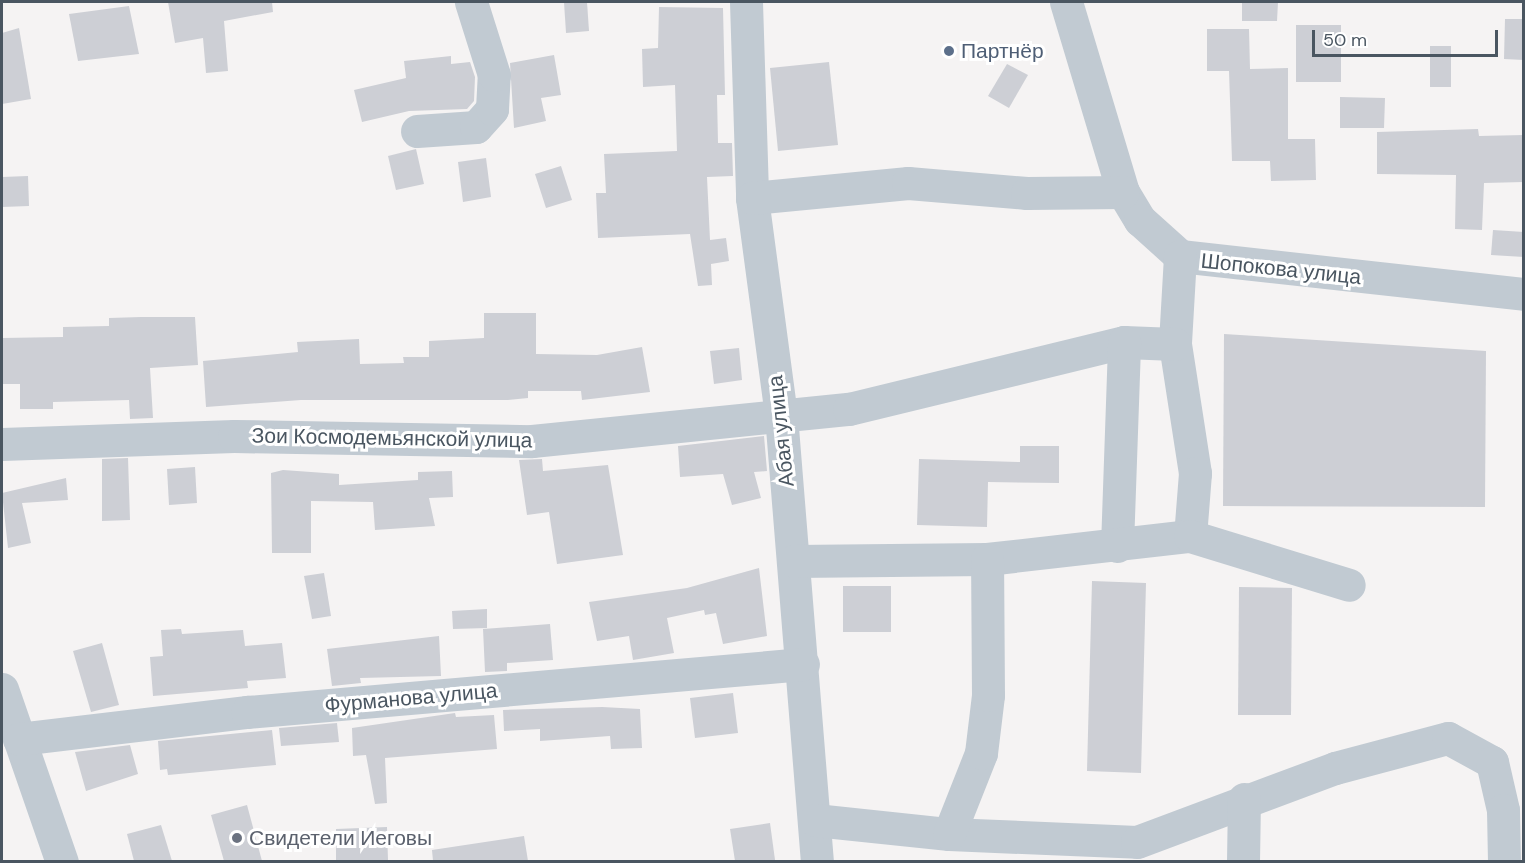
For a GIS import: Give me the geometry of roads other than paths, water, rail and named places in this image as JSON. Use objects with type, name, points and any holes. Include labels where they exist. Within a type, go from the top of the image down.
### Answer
[{"type":"street","points":[[417,131],[476,127],[492,109],[494,75],[471,2]]},
{"type":"street","name":"Абая улица","points":[[746,2],[752,198],[781,415],[803,664],[817,861]]},
{"type":"street","name":"Шопокова улица","points":[[1066,2],[1123,192],[1140,220],[1180,256],[1524,294]]},
{"type":"street","points":[[752,198],[908,183],[1027,193],[1123,192]]},
{"type":"street","points":[[1180,256],[1175,344],[1195,472],[1190,536]]},
{"type":"street","points":[[1117,546],[1124,342]]},
{"type":"street","name":"Зои Космодемьянской улица","points":[[2,444],[234,435],[532,441],[849,409],[1124,342],[1175,344]]},
{"type":"street","points":[[794,561],[987,559],[1190,536],[1349,585]]},
{"type":"street","points":[[949,834],[981,753],[988,695],[987,559]]},
{"type":"street","name":"Фурманова улица","points":[[19,739],[247,712],[803,664]]},
{"type":"street","points":[[2,692],[62,861]]},
{"type":"street","points":[[815,820],[1136,852],[1244,799],[1448,738],[1492,762],[1503,810],[1504,861]]},
{"type":"street","points":[[1243,861],[1244,799]]},
{"type":"place","name":"Партнёр","points":[[949,51]]},
{"type":"place","name":"Свидетели Иеговы","points":[[237,838]]}]
